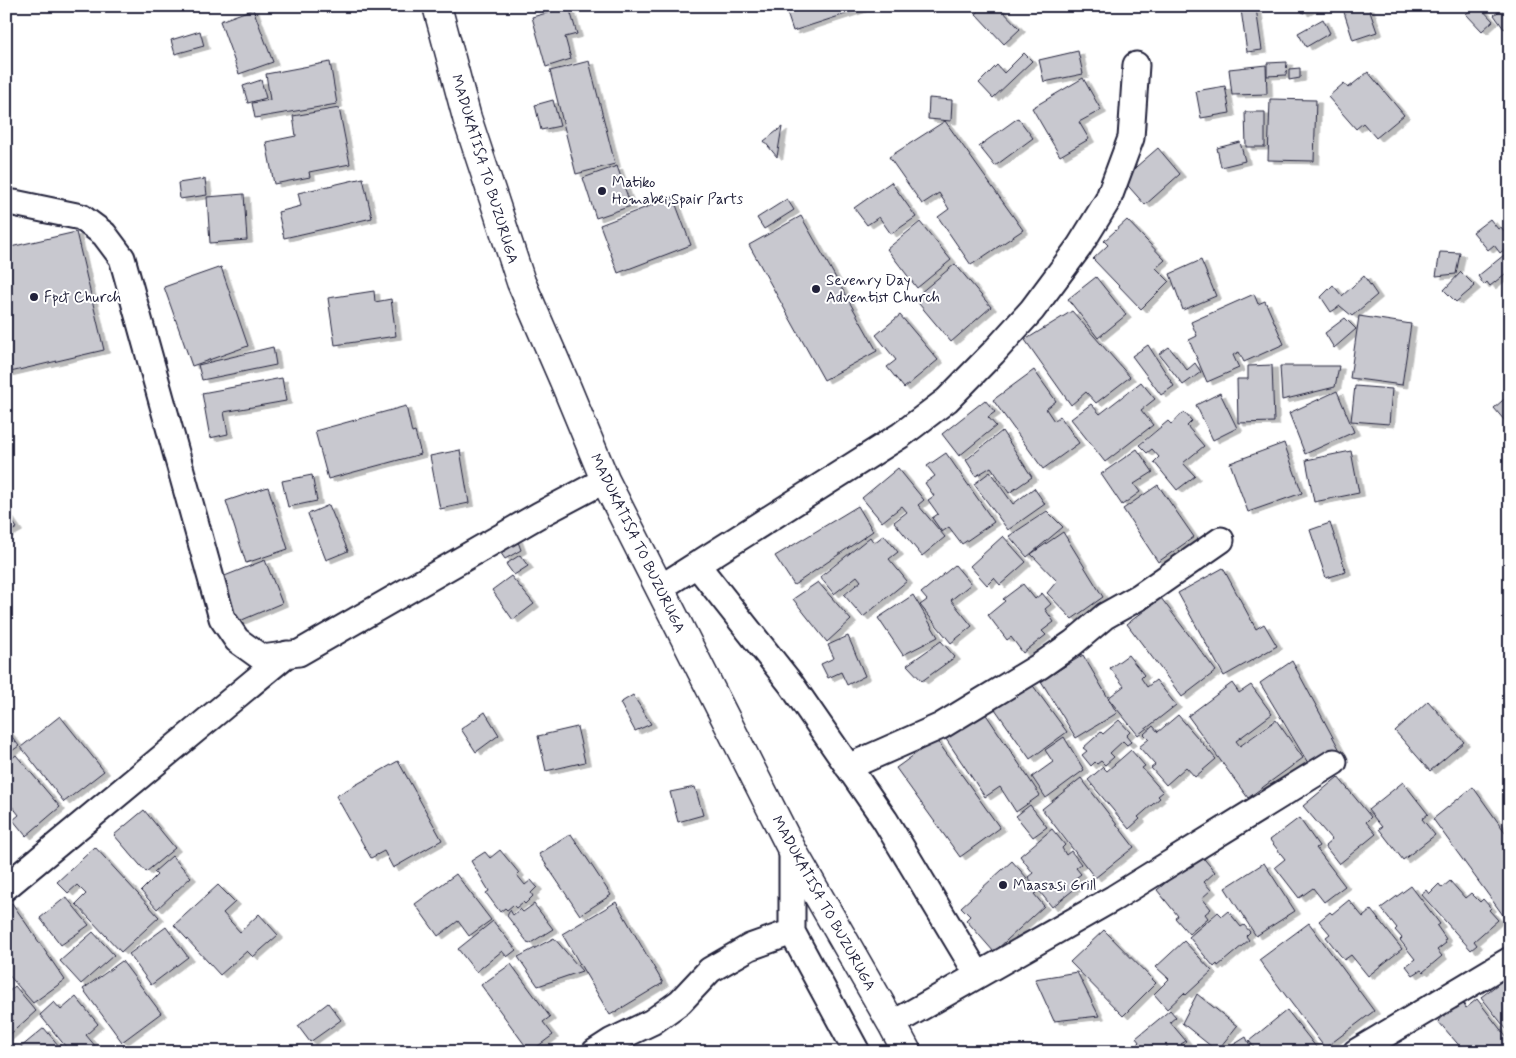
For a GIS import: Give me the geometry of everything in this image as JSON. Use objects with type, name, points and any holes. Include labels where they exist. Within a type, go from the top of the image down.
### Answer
[{"type":"main road","name":"MADUKATISA TO BUZURUGA","points":[[437,6],[467,118],[520,282],[605,480],[792,850],[892,1024],[906,1052]]},
{"type":"street","points":[[660,588],[901,434],[940,406],[993,353],[1032,310],[1078,247],[1108,200],[1131,138],[1136,65]]},
{"type":"street","points":[[14,203],[81,217],[104,234],[122,258],[222,618],[237,640],[262,658],[299,653],[539,515],[605,480]]},
{"type":"street","points":[[848,767],[941,726],[1040,666],[1073,643],[1105,616],[1138,598],[1221,540]]},
{"type":"street","points":[[697,565],[791,684],[885,820],[978,975]]},
{"type":"street","points":[[6,886],[287,654]]},
{"type":"street","points":[[892,1024],[1114,898],[1334,762]]},
{"type":"street","points":[[792,850],[792,932],[858,1052]]},
{"type":"street","points":[[595,1052],[652,1022],[680,1002],[710,970],[750,947],[792,932]]},
{"type":"street","points":[[1356,1052],[1510,960]]},
{"type":"building","points":[[791,6],[860,6],[861,9],[793,31],[786,10],[792,8]]},
{"type":"building","points":[[984,6],[998,6],[1020,29],[1004,44],[976,14]]},
{"type":"building","points":[[1299,6],[1316,6],[1303,13]]},
{"type":"building","points":[[1342,6],[1368,6],[1377,32],[1353,40]]},
{"type":"building","points":[[1475,6],[1479,6],[1493,21],[1482,31],[1466,14]]},
{"type":"building","points":[[1505,6],[1510,6],[1510,25],[1504,29],[1494,15]]},
{"type":"building","points":[[569,7],[577,34],[565,37],[571,59],[546,67],[532,17]]},
{"type":"building","points":[[1256,8],[1262,50],[1247,52],[1241,10]]},
{"type":"building","points":[[253,9],[273,62],[239,74],[220,21]]},
{"type":"building","points":[[1323,19],[1330,33],[1306,47],[1298,33]]},
{"type":"building","points":[[200,31],[204,46],[175,54],[171,40]]},
{"type":"building","points":[[1078,51],[1083,74],[1044,82],[1039,60]]},
{"type":"building","points":[[1024,53],[1032,61],[993,98],[979,83],[997,65],[1004,73]]},
{"type":"building","points":[[589,61],[615,164],[576,174],[550,71]]},
{"type":"building","points":[[330,62],[337,104],[255,118],[252,103],[270,100],[266,74]]},
{"type":"building","points":[[1287,62],[1286,75],[1267,76],[1267,63]]},
{"type":"building","points":[[1266,65],[1267,94],[1232,95],[1229,69]]},
{"type":"building","points":[[1300,68],[1300,78],[1289,80],[1289,69]]},
{"type":"building","points":[[1368,72],[1404,115],[1376,138],[1363,123],[1356,129],[1328,97],[1344,83],[1348,88]]},
{"type":"building","points":[[1083,78],[1101,110],[1079,122],[1089,139],[1060,156],[1032,108]]},
{"type":"building","points":[[261,80],[266,98],[248,103],[243,86]]},
{"type":"building","points":[[1225,86],[1230,113],[1201,118],[1196,91]]},
{"type":"building","points":[[929,98],[952,100],[951,121],[928,119]]},
{"type":"building","points":[[1270,99],[1316,100],[1314,161],[1268,160]]},
{"type":"building","points":[[553,100],[560,126],[541,130],[535,105]]},
{"type":"building","points":[[339,108],[350,164],[309,172],[310,177],[274,184],[266,142],[296,136],[293,116]]},
{"type":"building","points":[[1245,112],[1265,112],[1265,147],[1246,147]]},
{"type":"building","points":[[1018,118],[1033,138],[995,166],[979,146]]},
{"type":"building","points":[[945,121],[1023,230],[971,265],[938,217],[949,209],[939,193],[922,204],[889,157]]},
{"type":"building","points":[[782,127],[777,157],[764,141]]},
{"type":"building","points":[[1240,142],[1245,161],[1221,167],[1217,148]]},
{"type":"building","points":[[1158,148],[1180,174],[1145,205],[1122,179]]},
{"type":"building","points":[[617,166],[631,206],[596,218],[583,178]]},
{"type":"building","points":[[363,178],[372,218],[284,238],[278,212],[301,206],[298,193]]},
{"type":"building","points":[[205,179],[207,195],[180,199],[178,183]]},
{"type":"building","points":[[891,182],[916,217],[891,234],[879,217],[867,225],[854,208]]},
{"type":"building","points":[[244,194],[247,240],[210,243],[207,197]]},
{"type":"building","points":[[673,197],[691,245],[618,273],[600,225]]},
{"type":"building","points":[[787,199],[794,210],[764,229],[757,218]]},
{"type":"building","points":[[801,216],[877,351],[824,380],[749,245]]},
{"type":"building","points":[[1490,219],[1498,229],[1501,227],[1510,238],[1510,245],[1500,253],[1494,245],[1488,250],[1473,232]]},
{"type":"building","points":[[1127,220],[1165,260],[1156,268],[1169,281],[1141,309],[1093,259],[1108,245],[1104,241]]},
{"type":"building","points":[[920,222],[951,260],[917,288],[887,249]]},
{"type":"building","points":[[76,232],[104,350],[6,373],[6,248]]},
{"type":"building","points":[[1440,252],[1460,253],[1456,274],[1436,276]]},
{"type":"building","points":[[1504,255],[1510,262],[1510,270],[1490,286],[1487,282],[1484,285],[1478,276]]},
{"type":"building","points":[[1201,260],[1216,296],[1183,310],[1170,274]]},
{"type":"building","points":[[955,264],[991,307],[951,342],[914,298]]},
{"type":"building","points":[[221,267],[248,346],[192,366],[164,287]]},
{"type":"building","points":[[1461,272],[1475,286],[1456,302],[1444,290]]},
{"type":"building","points":[[1364,276],[1377,295],[1352,316],[1340,306],[1331,312],[1321,297],[1333,285],[1342,296]]},
{"type":"building","points":[[1096,277],[1126,315],[1098,338],[1068,299]]},
{"type":"building","points":[[374,291],[375,302],[391,299],[396,336],[335,345],[328,298]]},
{"type":"building","points":[[1254,294],[1258,304],[1265,301],[1284,344],[1244,362],[1239,352],[1233,355],[1239,368],[1207,382],[1189,340],[1197,336],[1191,322]]},
{"type":"building","points":[[1072,311],[1130,377],[1096,403],[1086,392],[1071,405],[1025,340]]},
{"type":"building","points":[[900,315],[938,360],[904,388],[887,367],[896,360],[876,335]]},
{"type":"building","points":[[1359,316],[1411,324],[1402,385],[1350,378]]},
{"type":"building","points":[[1345,318],[1356,329],[1334,348],[1325,333]]},
{"type":"building","points":[[1148,345],[1174,386],[1161,395],[1132,356]]},
{"type":"building","points":[[273,347],[276,365],[202,380],[198,365]]},
{"type":"building","points":[[1169,347],[1187,370],[1195,363],[1201,372],[1183,385],[1159,354]]},
{"type":"building","points":[[1272,365],[1274,422],[1238,423],[1237,379],[1248,379],[1248,366]]},
{"type":"building","points":[[1280,366],[1339,366],[1335,387],[1282,400]]},
{"type":"building","points":[[1034,370],[1056,401],[1046,409],[1054,421],[1060,416],[1079,443],[1043,469],[993,400]]},
{"type":"building","points":[[282,378],[286,401],[224,412],[228,434],[210,438],[202,393]]},
{"type":"building","points":[[1141,382],[1155,399],[1141,410],[1153,425],[1105,462],[1071,419],[1091,404],[1100,414]]},
{"type":"building","points":[[1355,386],[1392,389],[1389,424],[1351,421]]},
{"type":"building","points":[[1337,391],[1354,432],[1305,454],[1289,413]]},
{"type":"building","points":[[1220,393],[1237,428],[1213,440],[1196,405]]},
{"type":"building","points":[[1510,394],[1510,427],[1494,408]]},
{"type":"building","points":[[985,400],[995,412],[988,417],[996,426],[959,456],[942,434]]},
{"type":"building","points":[[406,406],[412,433],[415,432],[421,454],[328,479],[315,431]]},
{"type":"building","points":[[1184,412],[1192,421],[1187,426],[1204,446],[1183,463],[1195,476],[1177,490],[1154,462],[1159,457],[1152,449],[1147,453],[1139,445],[1168,421],[1171,424]]},
{"type":"building","points":[[1002,431],[1032,477],[1009,493],[991,467],[976,476],[966,460]]},
{"type":"building","points":[[1284,443],[1302,493],[1248,512],[1230,463]]},
{"type":"building","points":[[1137,449],[1153,472],[1134,484],[1140,492],[1122,505],[1101,474]]},
{"type":"building","points":[[460,450],[469,503],[440,509],[430,456]]},
{"type":"building","points":[[1351,451],[1359,493],[1314,502],[1306,460]]},
{"type":"building","points":[[946,453],[994,522],[962,544],[949,527],[942,532],[932,518],[938,514],[928,500],[934,496],[925,483],[935,476],[927,466]]},
{"type":"building","points":[[898,468],[924,500],[918,505],[945,537],[922,556],[894,522],[907,512],[902,506],[882,522],[862,498]]},
{"type":"building","points":[[990,472],[1013,504],[1034,488],[1045,504],[1008,530],[974,484]]},
{"type":"building","points":[[312,475],[317,501],[288,507],[282,481]]},
{"type":"building","points":[[1158,485],[1194,537],[1158,562],[1123,509]]},
{"type":"building","points":[[268,487],[288,549],[246,563],[226,501]]},
{"type":"building","points":[[329,505],[348,551],[326,560],[308,514]]},
{"type":"building","points":[[858,506],[873,531],[794,585],[775,556]]},
{"type":"building","points":[[1047,511],[1063,527],[1027,557],[1009,536]]},
{"type":"building","points":[[6,512],[17,528],[6,534]]},
{"type":"building","points":[[1330,523],[1346,572],[1326,578],[1310,530]]},
{"type":"building","points":[[1063,532],[1103,597],[1072,619],[1047,593],[1057,581],[1031,554]]},
{"type":"building","points":[[884,535],[898,552],[889,559],[907,581],[863,617],[844,595],[861,581],[857,576],[834,594],[820,577],[870,537],[874,543]]},
{"type":"building","points":[[1003,536],[1026,562],[1000,585],[994,578],[987,585],[970,566]]},
{"type":"building","points":[[517,539],[521,550],[505,559],[498,549]]},
{"type":"building","points":[[520,555],[528,566],[514,575],[506,564]]},
{"type":"building","points":[[265,560],[282,603],[235,623],[217,579]]},
{"type":"building","points":[[955,565],[971,584],[951,600],[972,626],[951,643],[920,605],[927,600],[921,593]]},
{"type":"building","points":[[1223,568],[1256,629],[1264,624],[1277,646],[1224,676],[1178,593]]},
{"type":"building","points":[[511,576],[534,604],[513,620],[492,590]]},
{"type":"building","points":[[818,582],[851,620],[827,642],[793,599]]},
{"type":"building","points":[[1023,584],[1035,599],[1042,593],[1051,604],[1045,609],[1054,622],[1042,631],[1046,635],[1023,653],[1011,637],[1007,640],[988,615],[1005,601],[1003,599]]},
{"type":"building","points":[[913,595],[938,637],[903,655],[878,618]]},
{"type":"building","points":[[1161,598],[1216,671],[1182,697],[1127,624]]},
{"type":"building","points":[[848,636],[865,676],[847,685],[841,672],[828,678],[821,664],[834,658],[828,645]]},
{"type":"building","points":[[941,641],[955,657],[922,681],[907,665]]},
{"type":"building","points":[[1083,655],[1117,713],[1076,738],[1041,681]]},
{"type":"building","points":[[1128,655],[1144,675],[1141,678],[1147,687],[1156,680],[1176,705],[1138,735],[1108,698],[1124,686],[1110,668]]},
{"type":"building","points":[[1292,661],[1343,756],[1314,773],[1260,683]]},
{"type":"building","points":[[1031,683],[1067,732],[1030,759],[995,709]]},
{"type":"building","points":[[1232,683],[1239,693],[1251,685],[1272,714],[1236,741],[1240,746],[1276,720],[1303,758],[1248,798],[1188,716]]},
{"type":"building","points":[[633,695],[651,724],[635,731],[620,703]]},
{"type":"building","points":[[1428,701],[1464,742],[1430,771],[1395,731]]},
{"type":"building","points":[[485,712],[499,735],[476,752],[461,729]]},
{"type":"building","points":[[985,713],[1040,795],[1016,812],[1000,787],[985,797],[946,739]]},
{"type":"building","points":[[1178,715],[1216,759],[1195,777],[1186,767],[1166,785],[1151,768],[1155,765],[1139,747],[1149,739],[1144,734],[1153,726],[1158,732]]},
{"type":"building","points":[[60,716],[104,771],[64,802],[21,747]]},
{"type":"building","points":[[1119,720],[1130,732],[1126,736],[1131,742],[1127,745],[1123,741],[1110,753],[1114,757],[1105,765],[1101,761],[1097,764],[1095,762],[1091,766],[1082,755],[1087,751],[1083,748],[1101,732],[1103,734]]},
{"type":"building","points":[[577,727],[585,762],[546,771],[538,736]]},
{"type":"building","points":[[6,729],[19,746],[6,755]]},
{"type":"building","points":[[1064,737],[1084,770],[1046,798],[1032,777],[1053,762],[1045,750]]},
{"type":"building","points":[[936,739],[1000,828],[960,857],[896,768]]},
{"type":"building","points":[[1131,750],[1145,766],[1142,768],[1163,792],[1158,796],[1160,798],[1138,817],[1140,819],[1129,829],[1088,780],[1103,767],[1107,771]]},
{"type":"building","points":[[16,755],[60,807],[26,836],[13,820],[19,815],[12,806],[6,809],[6,763]]},
{"type":"building","points":[[398,761],[442,840],[393,868],[384,851],[371,858],[336,796]]},
{"type":"building","points":[[1338,777],[1371,817],[1366,822],[1376,834],[1339,864],[1325,846],[1332,840],[1303,806]]},
{"type":"building","points":[[1081,778],[1134,847],[1095,878],[1042,809]]},
{"type":"building","points":[[1403,782],[1428,814],[1422,819],[1435,835],[1403,860],[1379,829],[1382,827],[1368,810]]},
{"type":"building","points":[[695,787],[703,815],[678,822],[670,792]]},
{"type":"building","points":[[1473,787],[1510,839],[1510,920],[1508,922],[1433,819]]},
{"type":"building","points":[[1030,805],[1047,827],[1033,837],[1016,816]]},
{"type":"building","points":[[144,810],[175,848],[146,872],[114,835]]},
{"type":"building","points":[[1299,818],[1319,846],[1316,848],[1345,886],[1324,902],[1313,888],[1299,898],[1275,867],[1285,859],[1270,840]]},
{"type":"building","points":[[1052,829],[1065,845],[1062,848],[1066,855],[1071,851],[1081,864],[1076,868],[1081,874],[1072,881],[1077,887],[1052,907],[1028,877],[1033,873],[1020,856]]},
{"type":"building","points":[[571,834],[611,895],[580,915],[539,854]]},
{"type":"building","points":[[95,847],[159,917],[121,952],[76,904],[86,894],[77,885],[68,893],[57,882]]},
{"type":"building","points":[[500,850],[519,873],[517,875],[525,885],[531,880],[537,887],[531,893],[533,896],[525,904],[523,902],[516,908],[513,905],[507,910],[505,908],[500,912],[486,893],[489,891],[471,861],[485,852],[490,858]]},
{"type":"building","points":[[1200,854],[1215,872],[1204,882],[1211,890],[1202,898],[1211,909],[1205,914],[1208,918],[1189,934],[1175,918],[1178,916],[1157,890]]},
{"type":"building","points":[[172,856],[191,877],[157,909],[141,891],[157,875],[154,872]]},
{"type":"building","points":[[1012,861],[1027,878],[1025,880],[1044,906],[994,952],[966,920],[970,916],[961,907]]},
{"type":"building","points":[[1264,863],[1295,911],[1256,936],[1225,888]]},
{"type":"building","points":[[456,874],[491,920],[469,936],[458,921],[438,936],[415,904]]},
{"type":"building","points":[[1450,881],[1465,898],[1471,893],[1480,902],[1483,899],[1491,908],[1489,910],[1498,920],[1474,941],[1477,945],[1471,950],[1421,894],[1426,890],[1429,894],[1439,884],[1442,888]]},
{"type":"building","points":[[218,885],[235,902],[223,913],[240,932],[259,914],[278,935],[253,957],[247,951],[220,975],[174,925]]},
{"type":"building","points":[[1411,886],[1440,924],[1437,926],[1446,939],[1444,940],[1446,943],[1437,950],[1442,956],[1423,972],[1421,970],[1413,975],[1406,966],[1415,959],[1400,940],[1402,938],[1395,930],[1397,928],[1381,908]]},
{"type":"building","points":[[66,897],[89,925],[61,945],[40,918]]},
{"type":"building","points":[[1349,900],[1363,917],[1371,910],[1402,949],[1368,976],[1351,955],[1344,960],[1326,937],[1330,934],[1319,921],[1330,912],[1332,914]]},
{"type":"building","points":[[616,902],[663,983],[610,1015],[562,934]]},
{"type":"building","points":[[12,903],[65,980],[33,1003],[6,972],[6,907]]},
{"type":"building","points":[[534,904],[553,929],[529,944],[507,916],[510,910],[513,915],[520,909],[523,912]]},
{"type":"building","points":[[1228,911],[1241,927],[1244,925],[1250,932],[1246,936],[1249,940],[1218,966],[1217,964],[1214,967],[1189,937],[1218,912],[1222,916]]},
{"type":"building","points":[[493,921],[516,950],[507,957],[502,951],[476,972],[458,949]]},
{"type":"building","points":[[1309,923],[1374,1011],[1325,1048],[1259,960]]},
{"type":"building","points":[[166,927],[188,957],[151,985],[129,954]]},
{"type":"building","points":[[1104,930],[1156,983],[1123,1016],[1070,962]]},
{"type":"building","points":[[93,932],[114,955],[81,984],[60,961]]},
{"type":"building","points":[[554,938],[582,971],[538,986],[518,957]]},
{"type":"building","points":[[1184,941],[1212,971],[1186,995],[1184,993],[1167,1009],[1154,994],[1169,979],[1156,967]]},
{"type":"building","points":[[122,961],[161,1013],[122,1042],[83,989]]},
{"type":"building","points":[[511,964],[550,1017],[543,1022],[553,1035],[530,1052],[481,985]]},
{"type":"building","points":[[1077,972],[1099,1016],[1054,1021],[1035,979]]},
{"type":"building","points":[[1510,975],[1510,1034],[1481,997]]},
{"type":"building","points":[[15,986],[36,1011],[6,1038],[6,994]]},
{"type":"building","points":[[1197,994],[1237,1026],[1217,1051],[1182,1023]]},
{"type":"building","points":[[76,997],[98,1024],[86,1035],[96,1047],[91,1052],[70,1052],[40,1015],[54,1002],[61,1010]]},
{"type":"building","points":[[1477,999],[1510,1042],[1510,1052],[1461,1052],[1463,1050],[1438,1021],[1455,1007],[1456,1009],[1463,1003],[1466,1008]]},
{"type":"building","points":[[328,1003],[341,1020],[310,1042],[298,1026]]},
{"type":"building","points":[[1170,1010],[1176,1017],[1170,1022],[1186,1041],[1181,1044],[1187,1050],[1185,1052],[1171,1052],[1167,1046],[1163,1052],[1149,1052],[1147,1049],[1145,1051],[1136,1038]]},
{"type":"building","points":[[1287,1010],[1320,1052],[1258,1052],[1249,1041]]},
{"type":"building","points":[[44,1028],[64,1052],[15,1052]]},
{"type":"building","points":[[1246,1037],[1253,1052],[1222,1052]]},
{"type":"place","name":"Matiko Homabei,Spair Parts","points":[[602,191]]},
{"type":"place","name":"Sevenry Day Adventist Church","points":[[816,289]]},
{"type":"place","name":"Fpct Church","points":[[34,297]]},
{"type":"place","name":"Maasasi Grill","points":[[1003,885]]}]
